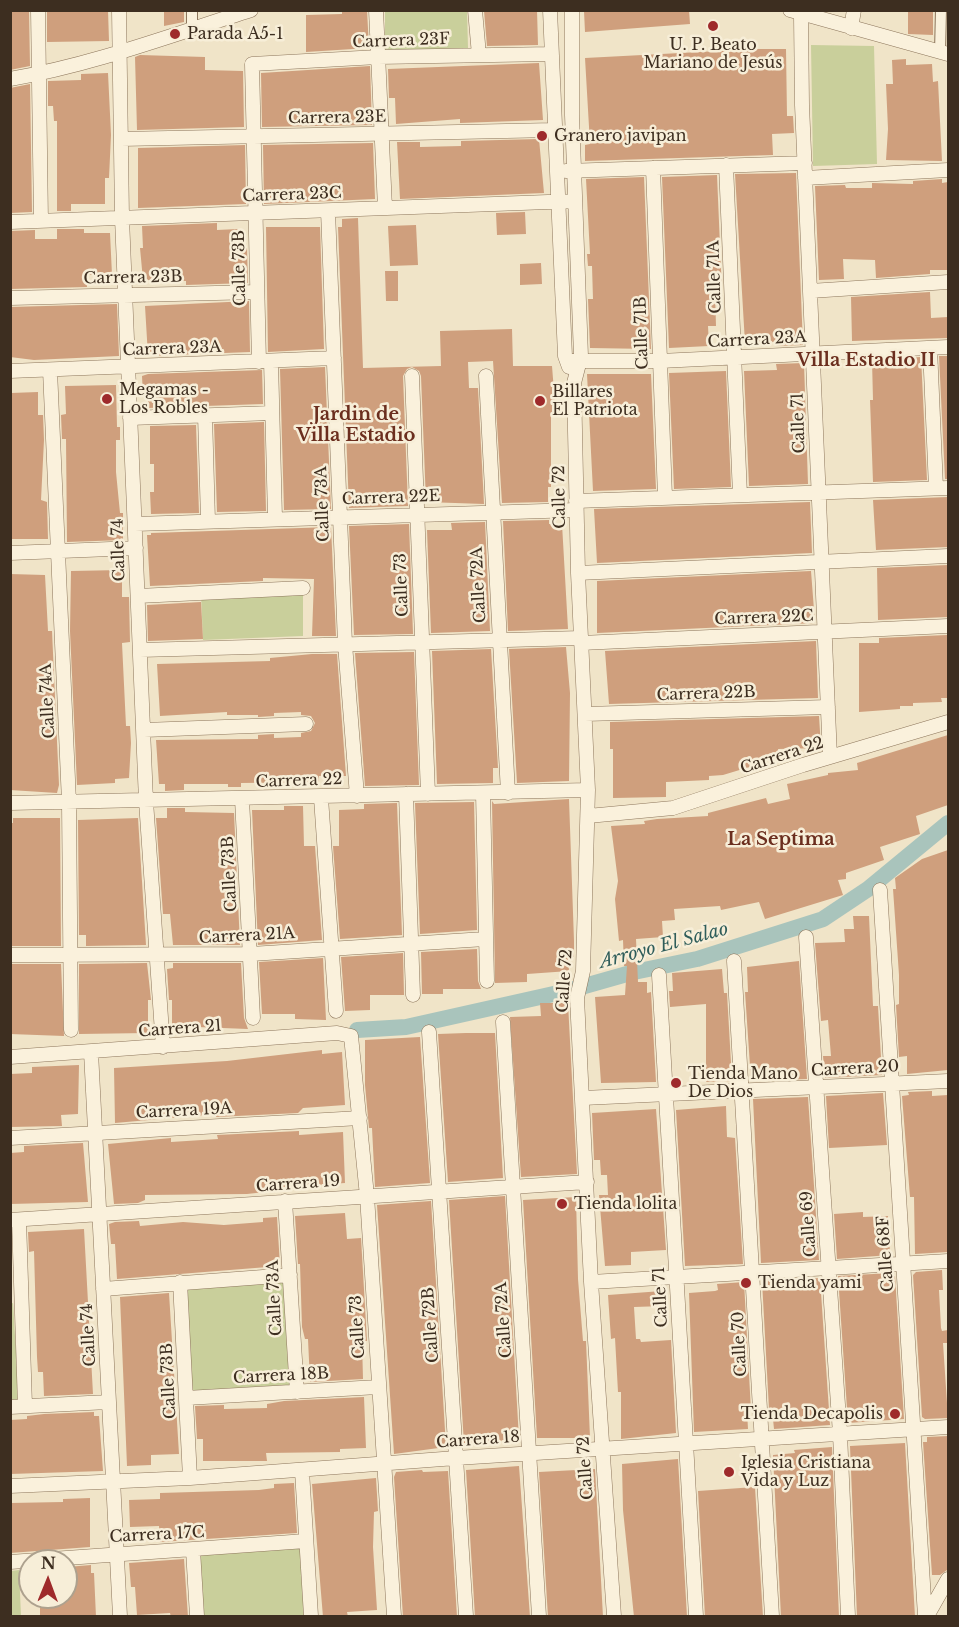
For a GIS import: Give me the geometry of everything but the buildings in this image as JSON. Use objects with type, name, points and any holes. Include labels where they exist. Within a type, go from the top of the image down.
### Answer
[{"type":"street","points":[[38,10],[41,221]]},
{"type":"street","name":"Calle 74","points":[[119,10],[122,218],[146,801],[163,1047]]},
{"type":"street","points":[[192,10],[192,28]]},
{"type":"street","points":[[10,79],[39,74],[121,51],[251,10]]},
{"type":"street","points":[[376,10],[385,208]]},
{"type":"street","points":[[475,10],[479,55]]},
{"type":"street","name":"Calle 72","points":[[550,10],[556,202],[574,361]]},
{"type":"street","name":"Calle 72","points":[[572,10],[576,505],[588,790],[583,971],[577,998],[591,1282],[614,1617]]},
{"type":"street","points":[[850,28],[854,10]]},
{"type":"street","points":[[796,13],[944,53],[941,10]]},
{"type":"street","name":"Calle 71","points":[[796,13],[805,163],[830,757]]},
{"type":"street","name":"Carrera 23F","points":[[252,64],[378,57],[551,54]]},
{"type":"street","name":"Calle 73B","points":[[252,64],[257,292],[272,413],[275,518]]},
{"type":"street","name":"Carrera 23E","points":[[121,139],[554,130]]},
{"type":"street","points":[[555,171],[805,163]]},
{"type":"street","name":"Calle 71A","points":[[726,165],[740,495]]},
{"type":"street","name":"Calle 71B","points":[[653,168],[665,497]]},
{"type":"street","points":[[805,178],[948,170]]},
{"type":"street","name":"Carrera 23C","points":[[10,222],[575,201]]},
{"type":"street","name":"Calle 73A","points":[[328,211],[345,644],[357,796]]},
{"type":"street","points":[[810,291],[948,282]]},
{"type":"street","name":"Carrera 23B","points":[[10,298],[257,292]]},
{"type":"street","name":"Carrera 23A","points":[[574,361],[660,361],[948,347]]},
{"type":"street","points":[[930,348],[942,488]]},
{"type":"street","name":"Carrera 23A","points":[[10,371],[334,358]]},
{"type":"street","name":"Calle 74A","points":[[50,370],[56,550],[69,802],[71,1030]]},
{"type":"street","name":"Calle 73","points":[[411,376],[420,642],[429,794]]},
{"type":"street","name":"Calle 72A","points":[[486,376],[508,793]]},
{"type":"street","points":[[130,418],[272,413]]},
{"type":"street","points":[[205,415],[208,521]]},
{"type":"street","name":"Carrera 22E","points":[[135,524],[493,512],[665,497],[942,488]]},
{"type":"street","points":[[10,553],[136,548]]},
{"type":"street","points":[[578,573],[948,556]]},
{"type":"street","points":[[138,596],[303,588]]},
{"type":"street","name":"Carrera 22C","points":[[581,640],[948,626]]},
{"type":"street","points":[[140,650],[499,640],[581,640]]},
{"type":"street","name":"Carrera 22B","points":[[585,714],[828,706]]},
{"type":"street","name":"Carrera 22","points":[[588,816],[673,808],[830,757],[948,722]]},
{"type":"street","points":[[144,730],[306,724]]},
{"type":"street","name":"Carrera 22","points":[[10,803],[321,798],[588,790]]},
{"type":"street","points":[[483,793],[487,981]]},
{"type":"street","points":[[406,794],[413,995]]},
{"type":"street","points":[[321,798],[334,948],[336,1011]]},
{"type":"street","name":"Calle 73B","points":[[242,799],[253,1018]]},
{"type":"street","name":"Calle 68F","points":[[880,890],[926,1617]]},
{"type":"street","name":"Calle 69","points":[[806,937],[840,1434],[848,1617]]},
{"type":"street","name":"Carrera 21A","points":[[10,955],[251,954],[410,942],[485,939]]},
{"type":"street","name":"Calle 70","points":[[734,961],[772,1617]]},
{"type":"street","name":"Calle 71","points":[[659,975],[696,1617]]},
{"type":"street","name":"Calle 72A","points":[[503,1022],[539,1617]]},
{"type":"street","name":"Calle 72B","points":[[429,1032],[466,1617]]},
{"type":"street","name":"Carrera 21","points":[[10,1057],[337,1033],[351,1036]]},
{"type":"street","name":"Calle 73","points":[[351,1036],[367,1196],[394,1617]]},
{"type":"street","name":"Calle 74","points":[[91,1052],[120,1617]]},
{"type":"street","name":"Carrera 20","points":[[583,1098],[948,1081]]},
{"type":"street","name":"Carrera 19A","points":[[10,1138],[360,1118]]},
{"type":"street","name":"Carrera 19","points":[[15,1220],[587,1182]]},
{"type":"street","name":"Calle 73A","points":[[285,1201],[297,1392]]},
{"type":"street","points":[[15,1220],[16,1301],[25,1406]]},
{"type":"street","points":[[591,1282],[948,1261]]},
{"type":"street","points":[[103,1289],[290,1275]]},
{"type":"street","name":"Calle 73B","points":[[180,1282],[190,1478]]},
{"type":"street","name":"Carrera 18B","points":[[186,1398],[378,1387]]},
{"type":"street","points":[[10,1407],[108,1402]]},
{"type":"street","name":"Carrera 18","points":[[10,1486],[302,1471],[529,1453],[948,1427]]},
{"type":"street","points":[[302,1471],[311,1617]]},
{"type":"street","name":"Carrera 17C","points":[[10,1562],[306,1542]]},
{"type":"street","points":[[193,1550],[197,1617]]},
{"type":"street","points":[[926,1617],[948,1580]]},
{"type":"green space","points":[[385,11],[467,11],[468,48],[385,51]]},
{"type":"green space","points":[[811,45],[874,46],[877,164],[813,166]]},
{"type":"green space","points":[[303,588],[303,636],[203,640],[201,594]]},
{"type":"green space","points":[[286,1280],[293,1385],[190,1392],[183,1287]]},
{"type":"green space","points":[[13,1303],[19,1401],[11,1402],[10,1304]]},
{"type":"green space","points":[[302,1547],[307,1616],[203,1616],[199,1554]]},
{"type":"green space","points":[[18,1570],[18,1609],[21,1609],[21,1616],[11,1616],[11,1571]]},
{"type":"waterway","name":"Arroyo El Salao","points":[[357,1030],[406,1027],[567,991],[634,972],[697,959],[823,919],[868,889],[948,823]]},
{"type":"place","name":"U. P. Beato Mariano de Jesús","points":[[713,26]]},
{"type":"place","name":"Parada A5-1","points":[[175,34]]},
{"type":"place","name":"Granero javipan","points":[[542,136]]},
{"type":"place","name":"Megamas - Los Robles","points":[[107,399]]},
{"type":"place","name":"Billares El Patriota","points":[[540,401]]},
{"type":"place","name":"Tienda Mano De Dios","points":[[676,1083]]},
{"type":"place","name":"Tienda lolita","points":[[562,1204]]},
{"type":"place","name":"Tienda yami","points":[[746,1283]]},
{"type":"place","name":"Tienda Decapolis","points":[[895,1414]]},
{"type":"place","name":"Iglesia Cristiana Vida y Luz","points":[[729,1472]]},
{"type":"district","name":"Villa Estadio II","points":[[866,361]]},
{"type":"district","name":"Jardin de Villa Estadio","points":[[356,425]]},
{"type":"district","name":"La Septima","points":[[781,840]]}]
